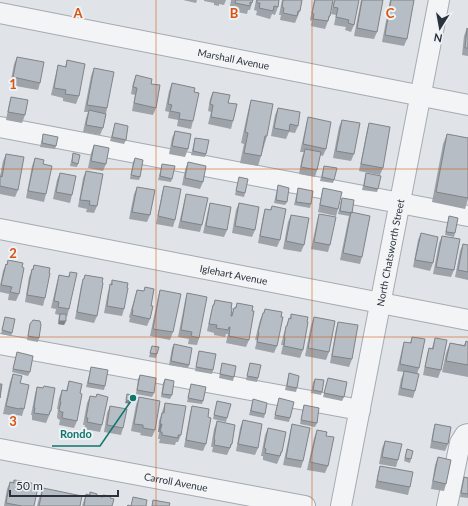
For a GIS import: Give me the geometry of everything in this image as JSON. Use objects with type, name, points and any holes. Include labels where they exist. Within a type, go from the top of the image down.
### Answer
[{"type":"street","name":"North Chatsworth Street","points":[[341,506],[439,0]]},
{"type":"street","name":"Marshall Avenue","points":[[0,13],[468,106]]},
{"type":"street","points":[[0,127],[468,216]]},
{"type":"street","name":"Iglehart Avenue","points":[[0,229],[468,320]]},
{"type":"street","points":[[0,344],[360,410]]},
{"type":"street","points":[[448,506],[460,443],[465,435],[468,434]]},
{"type":"street","name":"Carroll Avenue","points":[[0,449],[305,506]]},
{"type":"building","points":[[236,0],[253,0],[252,3],[250,2],[250,6],[235,3]]},
{"type":"building","points":[[257,0],[279,0],[278,7],[274,6],[273,11],[259,8],[260,3],[257,3]]},
{"type":"building","points":[[283,0],[302,0],[300,11],[298,11],[297,16],[283,13]]},
{"type":"building","points":[[315,0],[333,0],[328,21],[313,19],[314,14],[312,13]]},
{"type":"building","points":[[335,0],[359,0],[354,25],[348,23],[349,20],[336,17],[338,8],[333,7]]},
{"type":"building","points":[[362,0],[383,0],[377,32],[357,28]]},
{"type":"building","points":[[391,0],[414,0],[407,39],[385,35]]},
{"type":"building","points":[[467,28],[468,48],[465,48]]},
{"type":"building","points":[[17,57],[44,62],[40,83],[13,77]]},
{"type":"building","points":[[67,60],[85,64],[79,96],[65,94],[66,90],[54,88],[58,65],[66,67]]},
{"type":"building","points":[[94,68],[114,72],[107,108],[87,105]]},
{"type":"building","points":[[136,75],[152,79],[151,84],[160,85],[156,108],[134,103],[137,88],[133,87]]},
{"type":"building","points":[[172,83],[195,88],[194,92],[199,93],[193,121],[179,119],[180,113],[170,111],[172,105],[168,104]]},
{"type":"building","points":[[213,92],[230,95],[228,103],[237,104],[233,121],[211,117],[213,105],[210,104]]},
{"type":"building","points":[[11,97],[28,100],[25,115],[8,112]]},
{"type":"building","points":[[251,100],[273,104],[267,136],[265,136],[261,156],[244,153],[248,133],[245,132]]},
{"type":"building","points":[[278,108],[300,112],[298,126],[290,124],[289,131],[274,128]]},
{"type":"building","points":[[89,110],[106,114],[103,128],[86,125]]},
{"type":"building","points":[[308,117],[331,122],[326,149],[303,144]]},
{"type":"building","points":[[342,120],[360,123],[354,154],[336,151]]},
{"type":"building","points":[[115,123],[128,126],[126,140],[112,137]]},
{"type":"building","points":[[369,123],[390,127],[383,168],[361,164]]},
{"type":"building","points":[[175,131],[191,134],[188,149],[172,146]]},
{"type":"building","points":[[43,134],[58,137],[56,146],[42,143]]},
{"type":"building","points":[[447,134],[468,138],[468,198],[436,192]]},
{"type":"building","points":[[195,138],[209,140],[206,154],[193,151]]},
{"type":"building","points":[[94,145],[109,148],[106,164],[91,161]]},
{"type":"building","points":[[305,149],[321,152],[317,170],[301,167]]},
{"type":"building","points":[[73,153],[80,155],[78,164],[72,162]]},
{"type":"building","points":[[6,154],[24,157],[18,190],[0,186],[0,176],[2,177]]},
{"type":"building","points":[[35,158],[44,160],[43,164],[52,166],[46,194],[28,191]]},
{"type":"building","points":[[135,158],[143,160],[140,177],[131,175]]},
{"type":"building","points":[[188,162],[206,166],[203,182],[185,178]]},
{"type":"building","points":[[162,164],[175,166],[172,179],[160,176]]},
{"type":"building","points":[[324,166],[337,168],[334,180],[322,177]]},
{"type":"building","points":[[86,171],[103,174],[97,206],[89,205],[90,201],[80,200]]},
{"type":"building","points":[[60,173],[76,176],[72,195],[56,192]]},
{"type":"building","points":[[366,173],[381,176],[378,189],[364,186]]},
{"type":"building","points":[[239,177],[248,179],[245,193],[236,191]]},
{"type":"building","points":[[278,185],[289,188],[287,202],[276,200]]},
{"type":"building","points":[[164,186],[181,189],[175,220],[158,216]]},
{"type":"building","points":[[137,187],[155,190],[150,215],[132,212]]},
{"type":"building","points":[[298,188],[313,191],[311,204],[296,202]]},
{"type":"building","points":[[323,188],[342,192],[338,209],[320,205]]},
{"type":"building","points":[[186,194],[208,198],[202,225],[181,221]]},
{"type":"building","points":[[342,198],[354,200],[352,213],[340,211]]},
{"type":"building","points":[[210,203],[231,207],[227,230],[206,226]]},
{"type":"building","points":[[239,203],[259,207],[255,230],[235,226]]},
{"type":"building","points":[[272,206],[286,209],[280,240],[260,236],[265,209],[271,210]]},
{"type":"building","points":[[351,212],[370,216],[362,257],[343,253]]},
{"type":"building","points":[[319,214],[336,217],[330,245],[314,242]]},
{"type":"building","points":[[291,215],[309,218],[304,245],[286,241]]},
{"type":"building","points":[[449,216],[458,218],[455,233],[446,232]]},
{"type":"building","points":[[421,233],[438,237],[433,263],[415,260]]},
{"type":"building","points":[[442,236],[460,239],[454,270],[436,267]]},
{"type":"building","points":[[463,244],[468,245],[468,272],[458,270]]},
{"type":"building","points":[[8,260],[23,263],[22,267],[24,268],[19,294],[10,292],[12,287],[1,285]]},
{"type":"building","points":[[34,265],[50,268],[45,298],[27,295]]},
{"type":"building","points":[[70,272],[77,273],[69,309],[58,307],[59,302],[54,301],[59,275],[69,277]]},
{"type":"building","points":[[85,275],[103,278],[97,316],[77,312]]},
{"type":"building","points":[[112,280],[128,283],[124,309],[107,306],[110,284],[112,285]]},
{"type":"building","points":[[145,287],[154,289],[151,306],[153,306],[150,319],[132,315],[137,290],[144,291]]},
{"type":"building","points":[[160,290],[181,294],[173,332],[153,329]]},
{"type":"building","points":[[187,293],[207,297],[199,338],[191,336],[192,332],[181,330]]},
{"type":"building","points":[[215,300],[232,303],[231,316],[237,303],[253,306],[252,311],[254,311],[249,340],[229,336],[230,327],[228,330],[216,328],[217,325],[209,324]]},
{"type":"building","points":[[265,309],[282,312],[281,317],[283,317],[277,346],[257,342],[258,332]]},
{"type":"building","points":[[60,314],[66,314],[66,321],[59,321]]},
{"type":"building","points":[[291,314],[308,317],[303,350],[284,346],[286,326],[289,318],[291,319]]},
{"type":"building","points":[[5,317],[15,319],[12,333],[2,330]]},
{"type":"building","points":[[314,317],[335,321],[329,352],[308,348]]},
{"type":"building","points":[[33,320],[40,321],[41,325],[39,338],[28,336],[30,324]]},
{"type":"building","points":[[338,322],[358,325],[352,359],[332,356]]},
{"type":"building","points":[[412,337],[425,339],[419,368],[400,364],[404,342],[411,343]]},
{"type":"building","points":[[435,338],[447,340],[441,370],[425,367],[429,348],[433,349]]},
{"type":"building","points":[[466,341],[468,342],[468,365],[446,361],[450,343],[465,346]]},
{"type":"building","points":[[174,344],[192,348],[189,365],[171,361]]},
{"type":"building","points":[[152,346],[159,347],[157,354],[150,353]]},
{"type":"building","points":[[199,351],[216,354],[213,370],[196,367]]},
{"type":"building","points":[[17,352],[33,356],[30,372],[13,369]]},
{"type":"building","points":[[222,363],[236,366],[234,377],[220,374]]},
{"type":"building","points":[[250,363],[261,365],[258,378],[247,376]]},
{"type":"building","points":[[91,367],[108,370],[105,386],[88,383]]},
{"type":"building","points":[[404,371],[419,374],[415,391],[401,388]]},
{"type":"building","points":[[289,373],[299,376],[297,388],[287,386]]},
{"type":"building","points":[[13,374],[22,376],[20,383],[29,385],[24,409],[6,406]]},
{"type":"building","points":[[140,375],[156,378],[154,393],[137,390]]},
{"type":"building","points":[[328,378],[347,382],[344,397],[324,393]]},
{"type":"building","points":[[165,379],[174,381],[172,395],[162,394]]},
{"type":"building","points":[[315,379],[324,380],[322,392],[313,390]]},
{"type":"building","points":[[69,381],[82,384],[80,393],[82,394],[77,421],[62,418],[63,412],[59,410],[62,390],[67,391]]},
{"type":"building","points":[[0,384],[2,384],[0,398]]},
{"type":"building","points":[[191,384],[206,387],[203,401],[188,398]]},
{"type":"building","points":[[44,386],[55,388],[49,415],[34,413],[37,387],[43,388]]},
{"type":"building","points":[[97,394],[108,397],[102,425],[87,422],[88,418],[86,418],[90,396],[96,397]]},
{"type":"building","points":[[127,394],[132,395],[131,401],[126,400]]},
{"type":"building","points":[[139,397],[160,401],[155,430],[143,428],[143,425],[134,424]]},
{"type":"building","points":[[279,398],[294,402],[290,418],[275,415]]},
{"type":"building","points":[[253,399],[267,403],[265,414],[251,411]]},
{"type":"building","points":[[217,401],[231,404],[227,418],[214,415]]},
{"type":"building","points":[[165,403],[186,406],[181,435],[178,435],[178,438],[162,435],[162,432],[160,432],[162,424],[160,424],[162,413],[164,413]]},
{"type":"building","points":[[304,405],[319,408],[317,423],[301,420]]},
{"type":"building","points":[[110,406],[127,409],[123,428],[107,425]]},
{"type":"building","points":[[192,406],[209,409],[208,417],[211,418],[206,444],[186,440]]},
{"type":"building","points":[[243,420],[262,424],[258,448],[238,444]]},
{"type":"building","points":[[217,421],[235,425],[230,448],[214,445]]},
{"type":"building","points":[[292,424],[310,428],[303,461],[286,458]]},
{"type":"building","points":[[435,424],[451,427],[448,444],[432,441]]},
{"type":"building","points":[[268,428],[286,432],[280,456],[265,453],[266,449],[264,448]]},
{"type":"building","points":[[317,430],[327,432],[326,436],[334,437],[328,466],[310,462]]},
{"type":"building","points":[[385,441],[402,444],[398,460],[382,457]]},
{"type":"building","points":[[407,449],[413,451],[411,459],[405,458]]},
{"type":"building","points":[[438,457],[451,460],[446,484],[433,481]]},
{"type":"building","points":[[380,466],[413,472],[410,487],[377,481]]},
{"type":"building","points":[[464,477],[468,478],[468,494],[461,493]]},
{"type":"building","points":[[14,480],[22,481],[21,484],[27,485],[27,482],[35,484],[35,486],[38,487],[34,506],[22,506],[6,503],[10,482],[14,483]]},
{"type":"building","points":[[43,488],[82,496],[80,506],[39,506]]},
{"type":"building","points":[[90,492],[97,494],[97,496],[111,496],[110,498],[114,499],[112,506],[84,506],[86,494],[90,495]]},
{"type":"building","points":[[133,497],[147,500],[146,506],[131,506]]},
{"type":"building","points":[[153,500],[170,503],[169,506],[152,506]]},
{"type":"place","name":"Rondo","points":[[133,398]]}]
